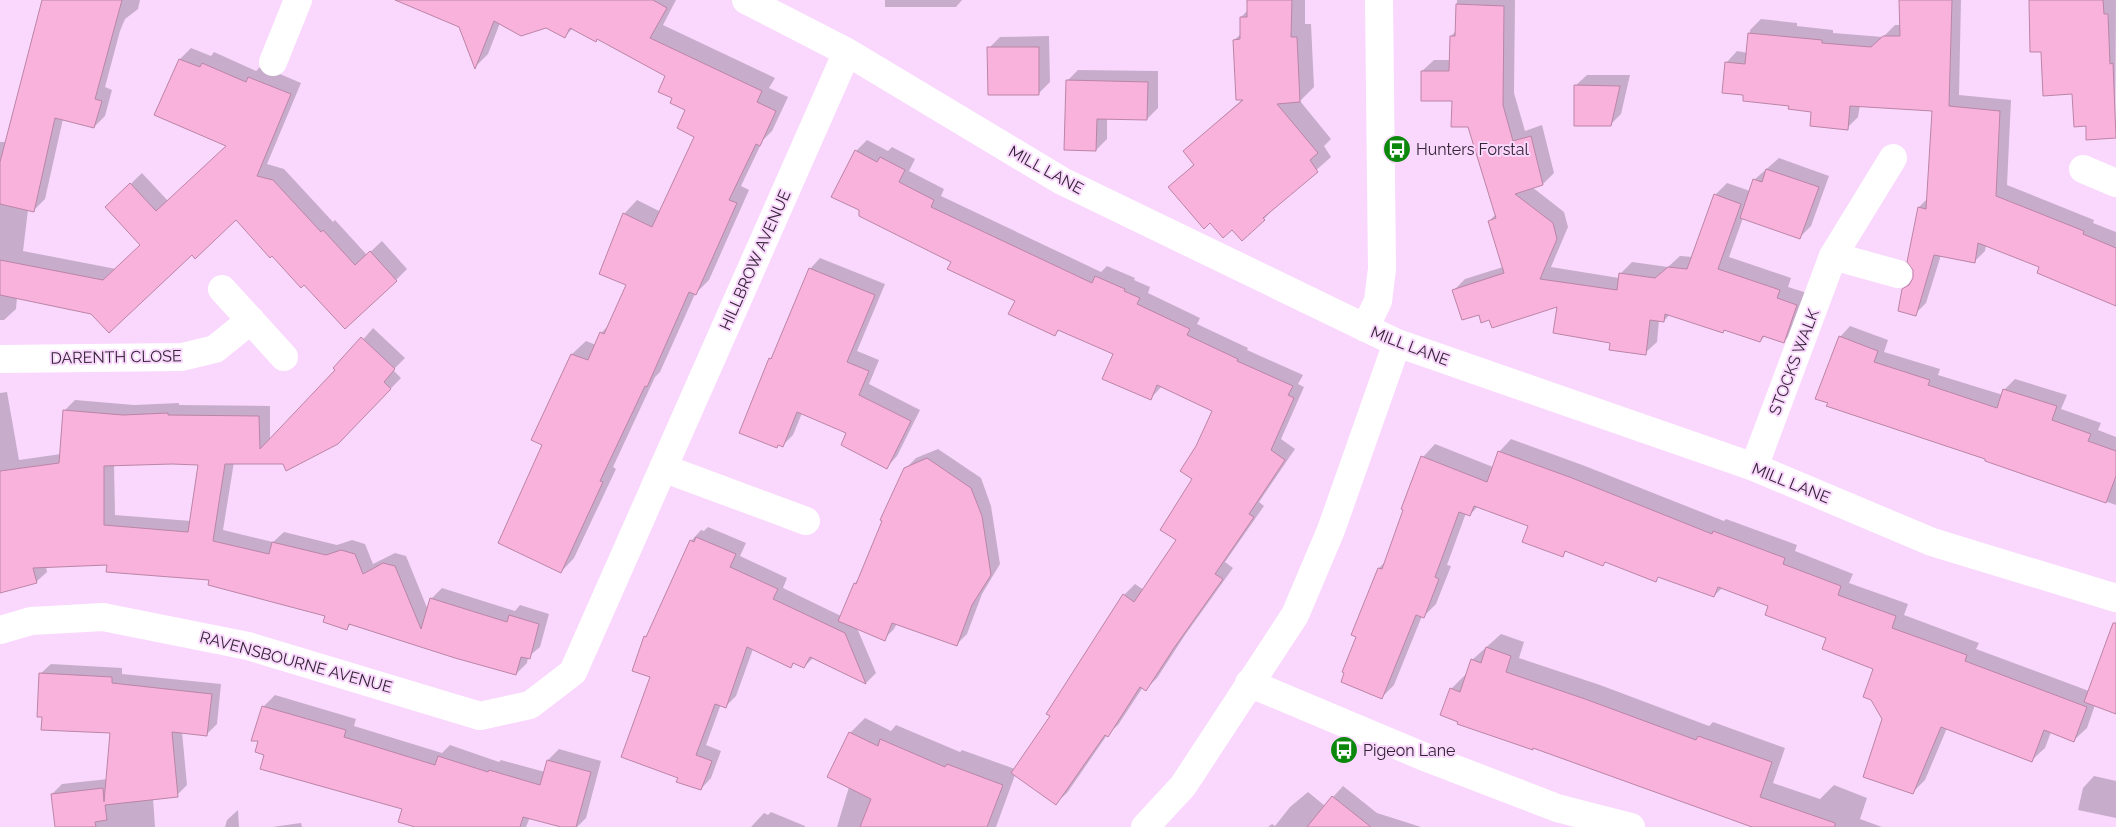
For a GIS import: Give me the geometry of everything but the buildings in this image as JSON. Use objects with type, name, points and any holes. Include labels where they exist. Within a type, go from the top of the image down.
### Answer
[{"type":"street","points":[[273,62],[298,0]]},
{"type":"street","name":"MILL LANE","points":[[746,0],[847,52],[1062,181],[1397,343],[1754,467],[1932,542],[2116,598]]},
{"type":"street","points":[[1365,328],[1378,301],[1382,269],[1378,0]]},
{"type":"street","name":"HILLBROW AVENUE","points":[[530,705],[573,672],[847,52]]},
{"type":"street","name":"STOCKS WALK","points":[[1754,467],[1833,256],[1893,158]]},
{"type":"street","points":[[2083,169],[2116,183]]},
{"type":"street","points":[[1833,256],[1898,274]]},
{"type":"street","points":[[222,289],[284,357]]},
{"type":"street","name":"DARENTH CLOSE","points":[[0,358],[182,357],[215,349],[251,320]]},
{"type":"street","points":[[1144,827],[1183,786],[1294,615],[1335,521],[1397,343]]},
{"type":"street","points":[[663,468],[806,522]]},
{"type":"street","name":"RAVENSBOURNE AVENUE","points":[[0,630],[31,621],[103,617],[248,646],[480,716],[530,705]]},
{"type":"street","points":[[1249,683],[1428,758],[1554,818],[1631,827]]},
{"type":"place","name":"Hunters Forstal","points":[[1397,149]]},
{"type":"place","name":"Pigeon Lane","points":[[1344,750]]}]
